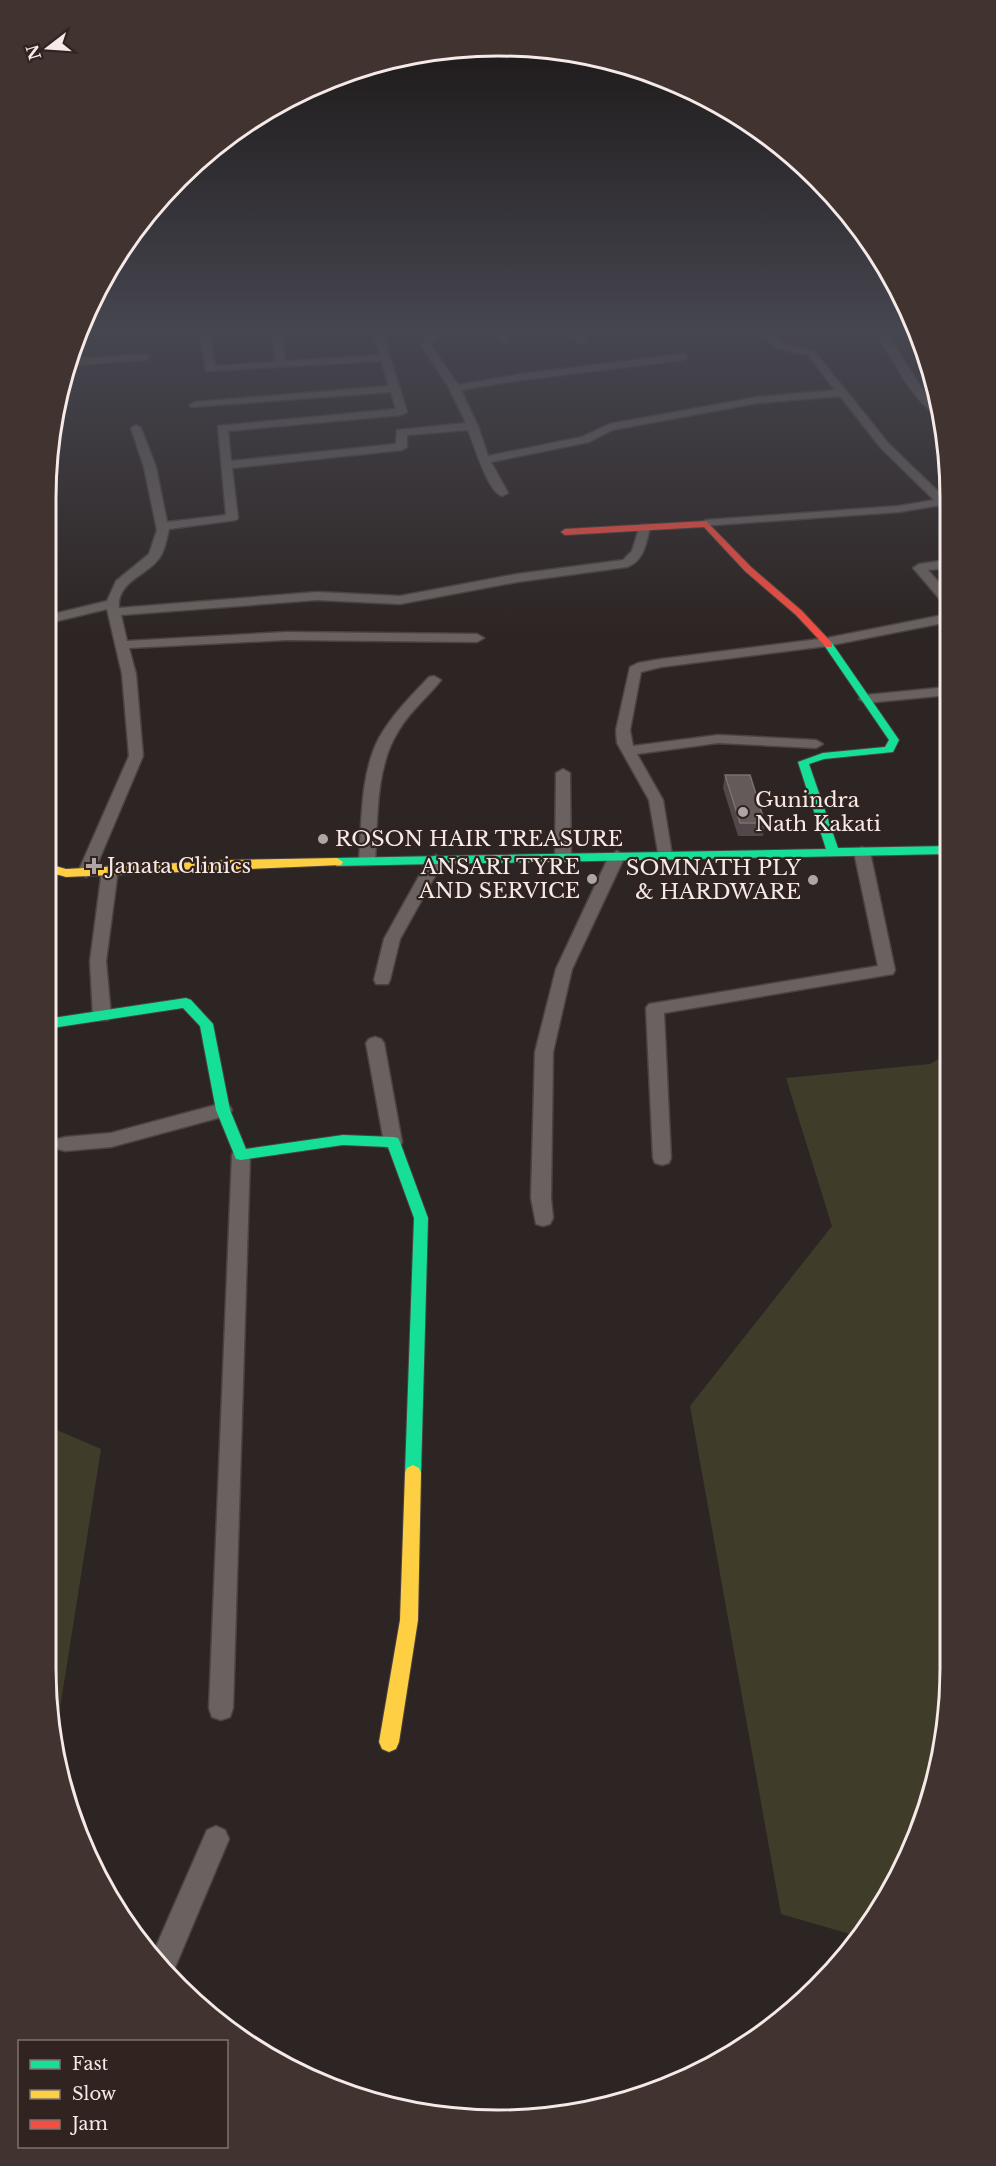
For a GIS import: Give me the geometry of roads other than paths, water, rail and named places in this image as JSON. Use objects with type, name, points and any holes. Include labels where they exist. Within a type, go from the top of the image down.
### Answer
[{"type":"street","points":[[86,872],[136,756],[129,674],[112,608],[120,584],[155,556],[162,526],[150,467],[137,432]]},
{"type":"street","points":[[162,526],[232,518],[222,432]]},
{"type":"street","points":[[226,465],[402,447],[400,432]]},
{"type":"street","points":[[476,432],[484,460],[502,493]]},
{"type":"street","points":[[484,460],[585,440],[600,432]]},
{"type":"street","points":[[874,432],[940,499]]},
{"type":"street","points":[[565,532],[899,509],[940,502]]},
{"type":"street","points":[[706,524],[748,569],[799,613],[827,642],[894,740],[889,750],[823,756],[803,762],[832,852]]},
{"type":"street","points":[[56,618],[112,608],[317,596],[400,600],[440,594],[517,578],[627,563],[638,552],[644,528]]},
{"type":"street","points":[[940,564],[920,568],[940,592]]},
{"type":"street","points":[[664,855],[656,800],[624,743],[623,730],[635,670],[643,666],[827,642],[940,620]]},
{"type":"street","points":[[121,645],[287,636],[477,638]]},
{"type":"street","points":[[367,861],[373,793],[382,749],[405,711],[434,680]]},
{"type":"street","points":[[866,699],[940,692]]},
{"type":"street","points":[[629,752],[718,739],[816,744]]},
{"type":"street","points":[[563,773],[563,857]]},
{"type":"street","points":[[56,870],[66,873],[233,864],[940,850]]},
{"type":"street","points":[[662,1158],[655,1008],[887,970],[862,852]]},
{"type":"street","points":[[543,1218],[541,1198],[544,1052],[564,969],[617,856]]},
{"type":"street","points":[[382,980],[392,939],[436,860]]},
{"type":"street","points":[[102,1016],[98,961],[110,870]]},
{"type":"street","points":[[56,1023],[186,1003],[206,1024],[223,1110],[241,1155],[221,1708]]},
{"type":"street","points":[[375,1043],[393,1142],[421,1218],[409,1620],[389,1742]]},
{"type":"street","points":[[65,1144],[111,1140],[223,1110]]},
{"type":"street","points":[[241,1155],[344,1140],[393,1142]]},
{"type":"street","points":[[164,1959],[216,1839]]},
{"type":"place","name":"Gunindra Nath Kakati","points":[[743,812]]},
{"type":"place","name":"ROSON HAIR TREASURE","points":[[323,839]]},
{"type":"place","name":"Janata Clinics","points":[[94,866]]},
{"type":"place","name":"ANSARI TYRE AND SERVICE","points":[[592,879]]},
{"type":"place","name":"SOMNATH PLY & HARDWARE","points":[[813,880]]}]
